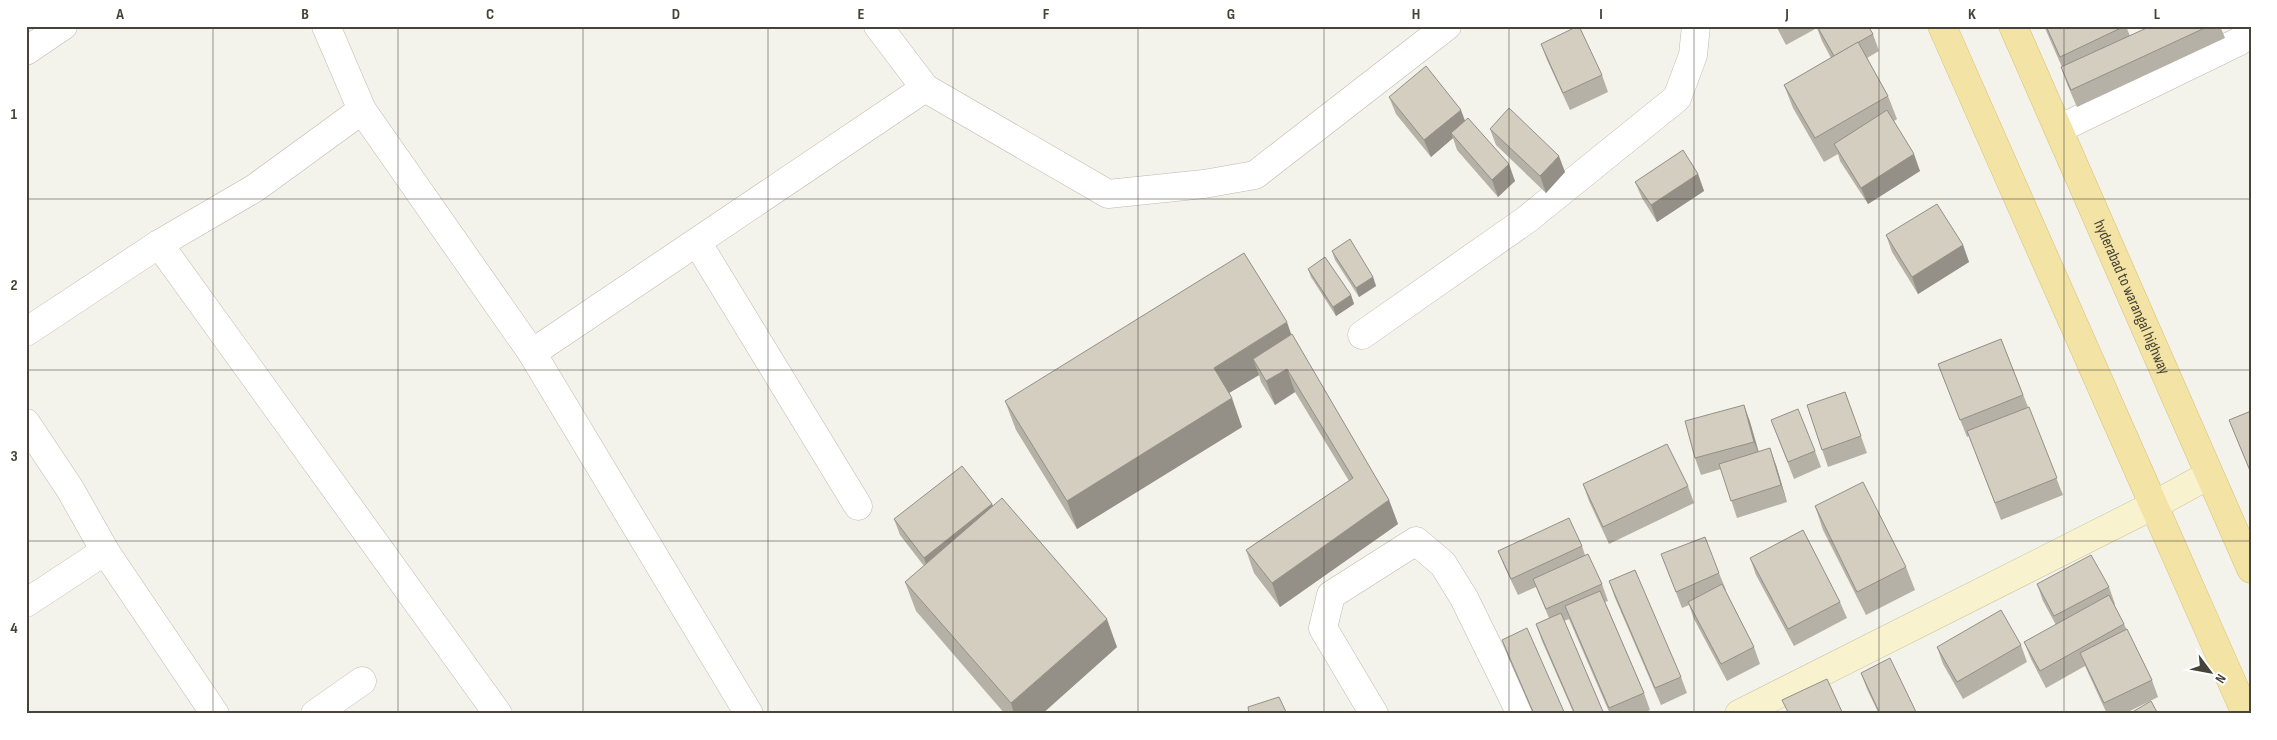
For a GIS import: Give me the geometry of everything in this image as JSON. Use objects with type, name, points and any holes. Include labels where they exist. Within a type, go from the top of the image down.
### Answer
[{"type":"main road","points":[[1942,26],[2246,714]]},
{"type":"main road","name":"hyderabad to warangal highway","points":[[2013,26],[2251,569]]},
{"type":"street","points":[[26,51],[64,26]]},
{"type":"street","points":[[326,26],[362,110],[532,353],[749,714]]},
{"type":"street","points":[[878,26],[925,88],[1108,194],[1204,184],[1255,175],[1447,26]]},
{"type":"street","points":[[1362,335],[1526,220],[1678,98],[1694,55],[1696,26]]},
{"type":"street","points":[[2059,129],[2240,34]]},
{"type":"street","points":[[532,353],[925,88]]},
{"type":"street","points":[[26,332],[159,244],[254,188],[362,110]]},
{"type":"street","points":[[697,242],[858,506]]},
{"type":"street","points":[[159,244],[498,714]]},
{"type":"street","points":[[26,423],[70,489],[105,551],[215,714]]},
{"type":"street","points":[[1754,710],[2154,506],[2209,475]]},
{"type":"street","points":[[1374,714],[1323,628],[1323,622],[1331,595],[1416,541],[1443,564],[1464,598],[1521,714]]},
{"type":"street","points":[[26,603],[105,551]]},
{"type":"street","points":[[315,714],[362,681]]},
{"type":"building","points":[[1578,26],[1602,75],[1563,93],[1541,44]]},
{"type":"building","points":[[1817,26],[1868,26],[1873,34],[1834,56]]},
{"type":"building","points":[[2046,26],[2125,26],[2060,57]]},
{"type":"building","points":[[2151,26],[2209,26],[2071,90],[2061,67]]},
{"type":"building","points":[[1858,42],[1888,96],[1815,138],[1784,85]]},
{"type":"building","points":[[1426,66],[1461,110],[1424,140],[1389,97]]},
{"type":"building","points":[[1509,108],[1559,156],[1540,176],[1490,129]]},
{"type":"building","points":[[1887,110],[1914,154],[1861,188],[1834,144]]},
{"type":"building","points":[[1468,118],[1509,164],[1492,180],[1451,133]]},
{"type":"building","points":[[1683,150],[1698,174],[1651,205],[1635,182]]},
{"type":"building","points":[[1937,204],[1963,245],[1912,277],[1886,235]]},
{"type":"building","points":[[1350,239],[1373,277],[1356,288],[1332,251]]},
{"type":"building","points":[[1244,253],[1287,322],[1214,368],[1232,398],[1067,501],[1005,401]]},
{"type":"building","points":[[1325,257],[1351,295],[1333,307],[1308,269]]},
{"type":"building","points":[[1292,334],[1389,500],[1272,583],[1246,550],[1353,478],[1287,369],[1266,381],[1253,359]]},
{"type":"building","points":[[2001,339],[2023,395],[1960,420],[1938,364]]},
{"type":"building","points":[[1845,392],[1861,436],[1822,450],[1807,405]]},
{"type":"building","points":[[1744,405],[1754,442],[1695,458],[1685,421]]},
{"type":"building","points":[[2029,407],[2057,478],[1995,503],[1967,431]]},
{"type":"building","points":[[1798,409],[1815,451],[1788,462],[1771,420]]},
{"type":"building","points":[[2251,411],[2251,473],[2229,420]]},
{"type":"building","points":[[1667,444],[1688,486],[1603,527],[1583,484]]},
{"type":"building","points":[[1770,448],[1781,485],[1731,501],[1719,464]]},
{"type":"building","points":[[962,466],[992,504],[924,558],[894,519]]},
{"type":"building","points":[[1863,482],[1906,567],[1857,592],[1815,506]]},
{"type":"building","points":[[1002,498],[1107,619],[1011,703],[905,582]]},
{"type":"building","points":[[1569,518],[1582,546],[1511,579],[1498,551]]},
{"type":"building","points":[[1803,530],[1840,602],[1788,629],[1750,558]]},
{"type":"building","points":[[1705,537],[1719,573],[1676,592],[1661,554]]},
{"type":"building","points":[[1588,554],[1602,584],[1546,609],[1533,579]]},
{"type":"building","points":[[2091,555],[2109,587],[2054,616],[2037,584]]},
{"type":"building","points":[[1635,570],[1681,677],[1655,688],[1609,581]]},
{"type":"building","points":[[1722,584],[1754,647],[1721,664],[1688,602]]},
{"type":"building","points":[[1600,591],[1644,693],[1609,708],[1565,606]]},
{"type":"building","points":[[2109,595],[2124,624],[2040,671],[2024,642]]},
{"type":"building","points":[[2001,610],[2021,645],[1957,682],[1937,647]]},
{"type":"building","points":[[1561,613],[1604,714],[1575,714],[1536,624]]},
{"type":"building","points":[[1527,628],[1565,714],[1534,714],[1502,640]]},
{"type":"building","points":[[2127,629],[2152,680],[2104,703],[2080,653]]},
{"type":"building","points":[[1890,658],[1917,714],[1880,714],[1861,673]]},
{"type":"building","points":[[1827,679],[1843,714],[1789,714],[1782,700]]},
{"type":"building","points":[[1279,697],[1287,714],[1249,714],[1248,707]]},
{"type":"building","points":[[2151,701],[2158,714],[2129,714]]}]
